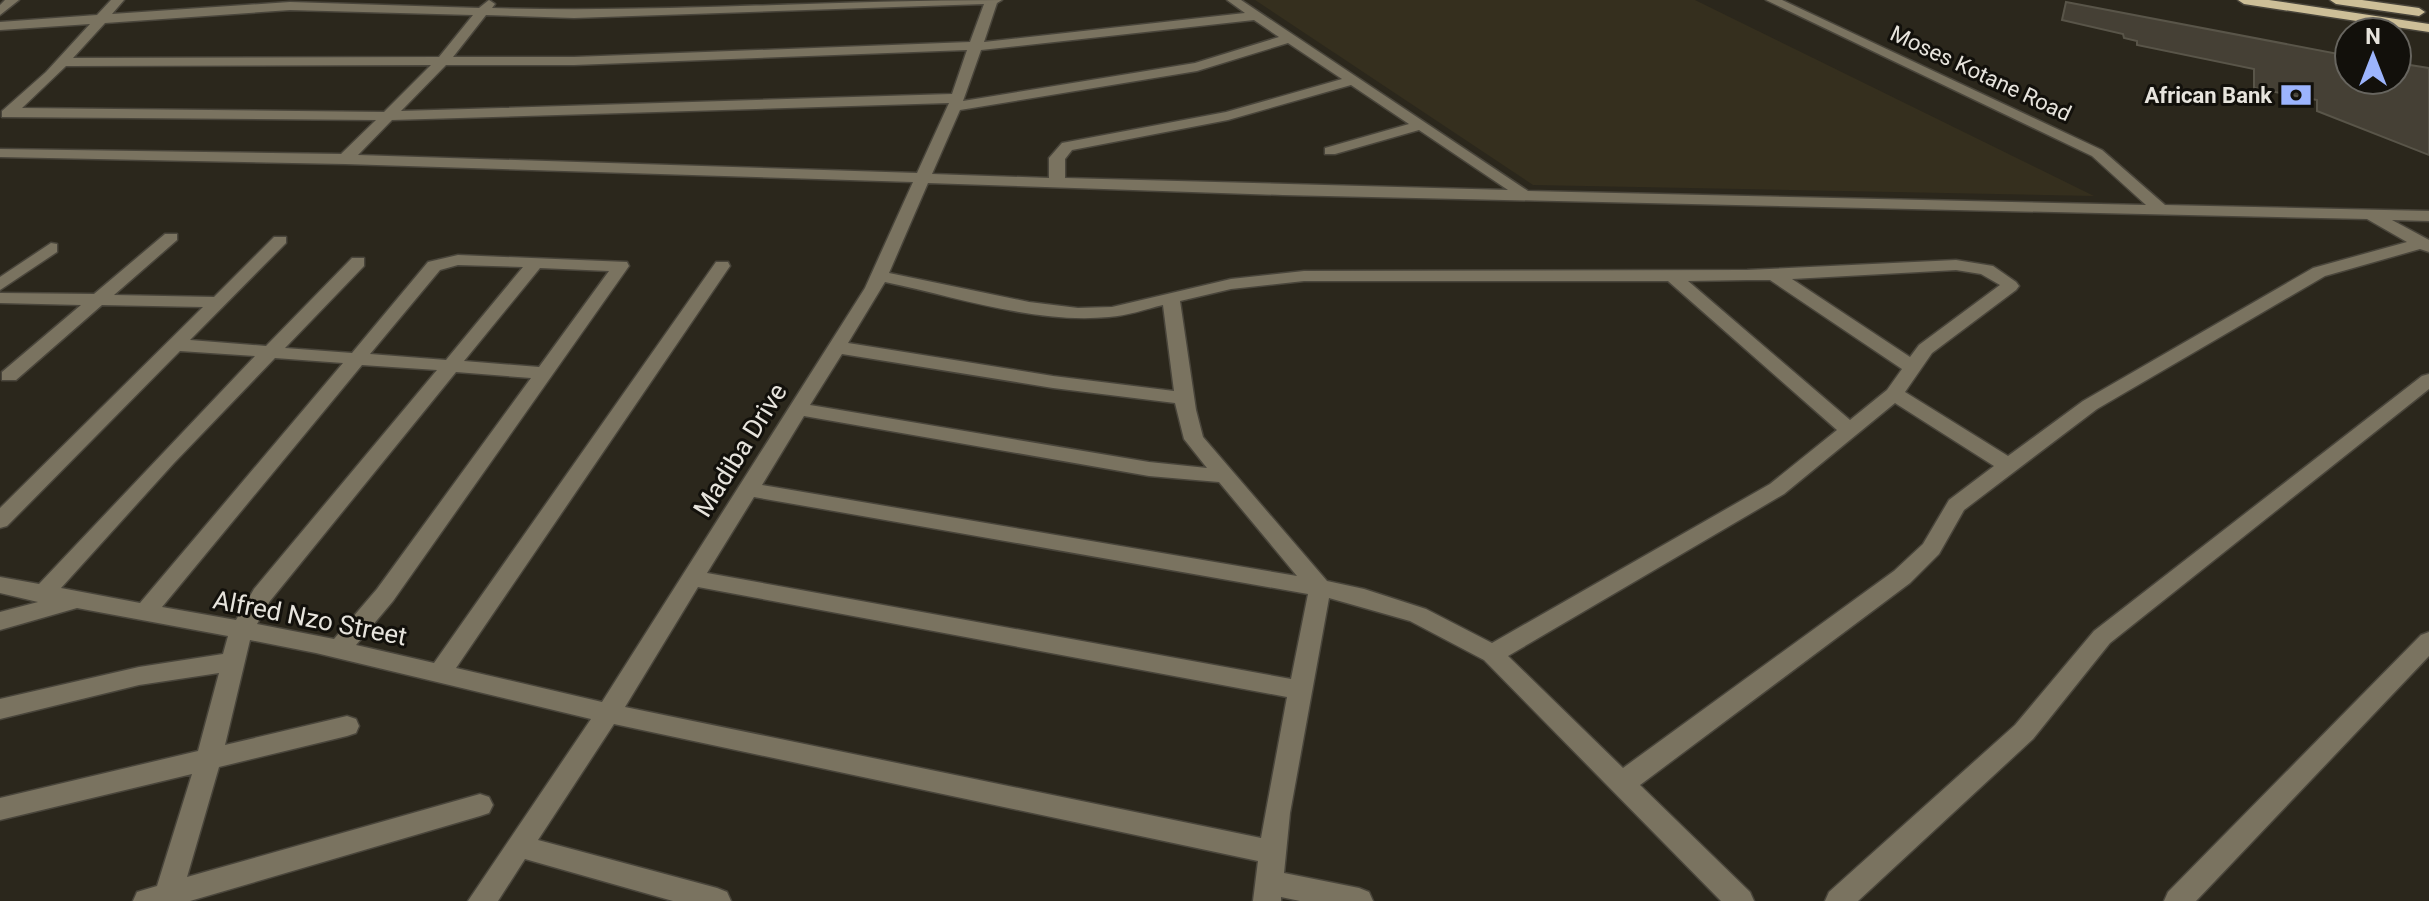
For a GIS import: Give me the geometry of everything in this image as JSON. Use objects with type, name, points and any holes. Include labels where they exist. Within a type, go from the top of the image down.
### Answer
[{"type":"main road","points":[[2244,0],[2429,28]]},
{"type":"main road","points":[[2336,0],[2429,14]]},
{"type":"street","points":[[0,11],[13,0]]},
{"type":"street","points":[[5,116],[62,62],[118,0]]},
{"type":"street","points":[[0,26],[290,6],[488,6],[608,13],[993,0]]},
{"type":"street","name":"Madiba Drive","points":[[482,901],[608,713],[880,276],[956,102],[993,0]]},
{"type":"street","points":[[1233,0],[1525,194]]},
{"type":"street","name":"Moses Kotane Road","points":[[1772,0],[2097,153],[2158,207]]},
{"type":"street","points":[[345,159],[441,63],[488,6]]},
{"type":"street","points":[[62,62],[441,63],[977,46],[1059,41],[1255,16]]},
{"type":"street","points":[[5,116],[388,116],[956,102],[1197,67],[1289,38]]},
{"type":"street","points":[[1057,184],[1057,158],[1067,146],[1228,116],[1354,80]]},
{"type":"street","points":[[1330,151],[1422,125]]},
{"type":"street","points":[[0,153],[345,159],[1057,184],[2158,207],[2429,216]]},
{"type":"street","points":[[2368,213],[2425,245]]},
{"type":"street","points":[[9,376],[92,301],[171,237]]},
{"type":"street","points":[[0,521],[280,240]]},
{"type":"street","points":[[1620,785],[1902,577],[1931,549],[1956,505],[2090,405],[2310,277],[2425,245]]},
{"type":"street","points":[[0,285],[51,248]]},
{"type":"street","points":[[143,614],[434,266],[458,260],[621,266],[385,595],[339,649]]},
{"type":"street","points":[[42,595],[269,352],[358,262]]},
{"type":"street","points":[[160,899],[209,759],[241,631],[284,568],[536,262]]},
{"type":"street","points":[[440,673],[722,266]]},
{"type":"street","points":[[880,276],[1065,312],[1112,312],[1231,284],[1304,276],[1776,276],[1962,266],[1979,267],[2005,278],[2010,286],[2004,293],[1925,349],[1894,394],[1777,489],[1492,654]]},
{"type":"street","points":[[1672,276],[1849,430]]},
{"type":"street","points":[[1776,276],[1912,367]]},
{"type":"street","points":[[0,298],[220,302]]},
{"type":"street","points":[[1171,299],[1194,439],[1320,588]]},
{"type":"street","points":[[178,345],[545,373]]},
{"type":"street","points":[[835,347],[943,361],[1112,391],[1185,398]]},
{"type":"street","points":[[1839,901],[2024,732],[2102,637],[2429,380]]},
{"type":"street","points":[[1894,394],[2009,466]]},
{"type":"street","points":[[796,409],[1149,469],[1224,476]]},
{"type":"street","points":[[747,489],[1320,588],[1364,597],[1418,615],[1492,654],[1620,785],[1740,901]]},
{"type":"street","points":[[691,578],[1301,690]]},
{"type":"street","name":"Alfred Nzo Street","points":[[0,585],[339,649],[608,713],[1272,852]]},
{"type":"street","points":[[1320,588],[1272,852],[1268,891],[1359,901]]},
{"type":"street","points":[[0,621],[73,601]]},
{"type":"street","points":[[2178,901],[2429,641]]},
{"type":"street","points":[[0,709],[112,682],[233,662]]},
{"type":"street","points":[[0,809],[347,726]]},
{"type":"street","points":[[160,899],[480,805]]},
{"type":"street","points":[[519,846],[717,901]]},
{"type":"shaded area","points":[[1255,0],[1695,0],[2094,196],[1533,185]]},
{"type":"building","points":[[2066,2],[2333,53],[2333,96],[2413,96],[2413,66],[2429,68],[2429,155],[2317,111],[2317,100],[2254,88],[2254,69],[2137,45],[2137,41],[2124,38],[2123,34],[2062,20]]},
{"type":"place","name":"African Bank","points":[[2296,95]]}]
